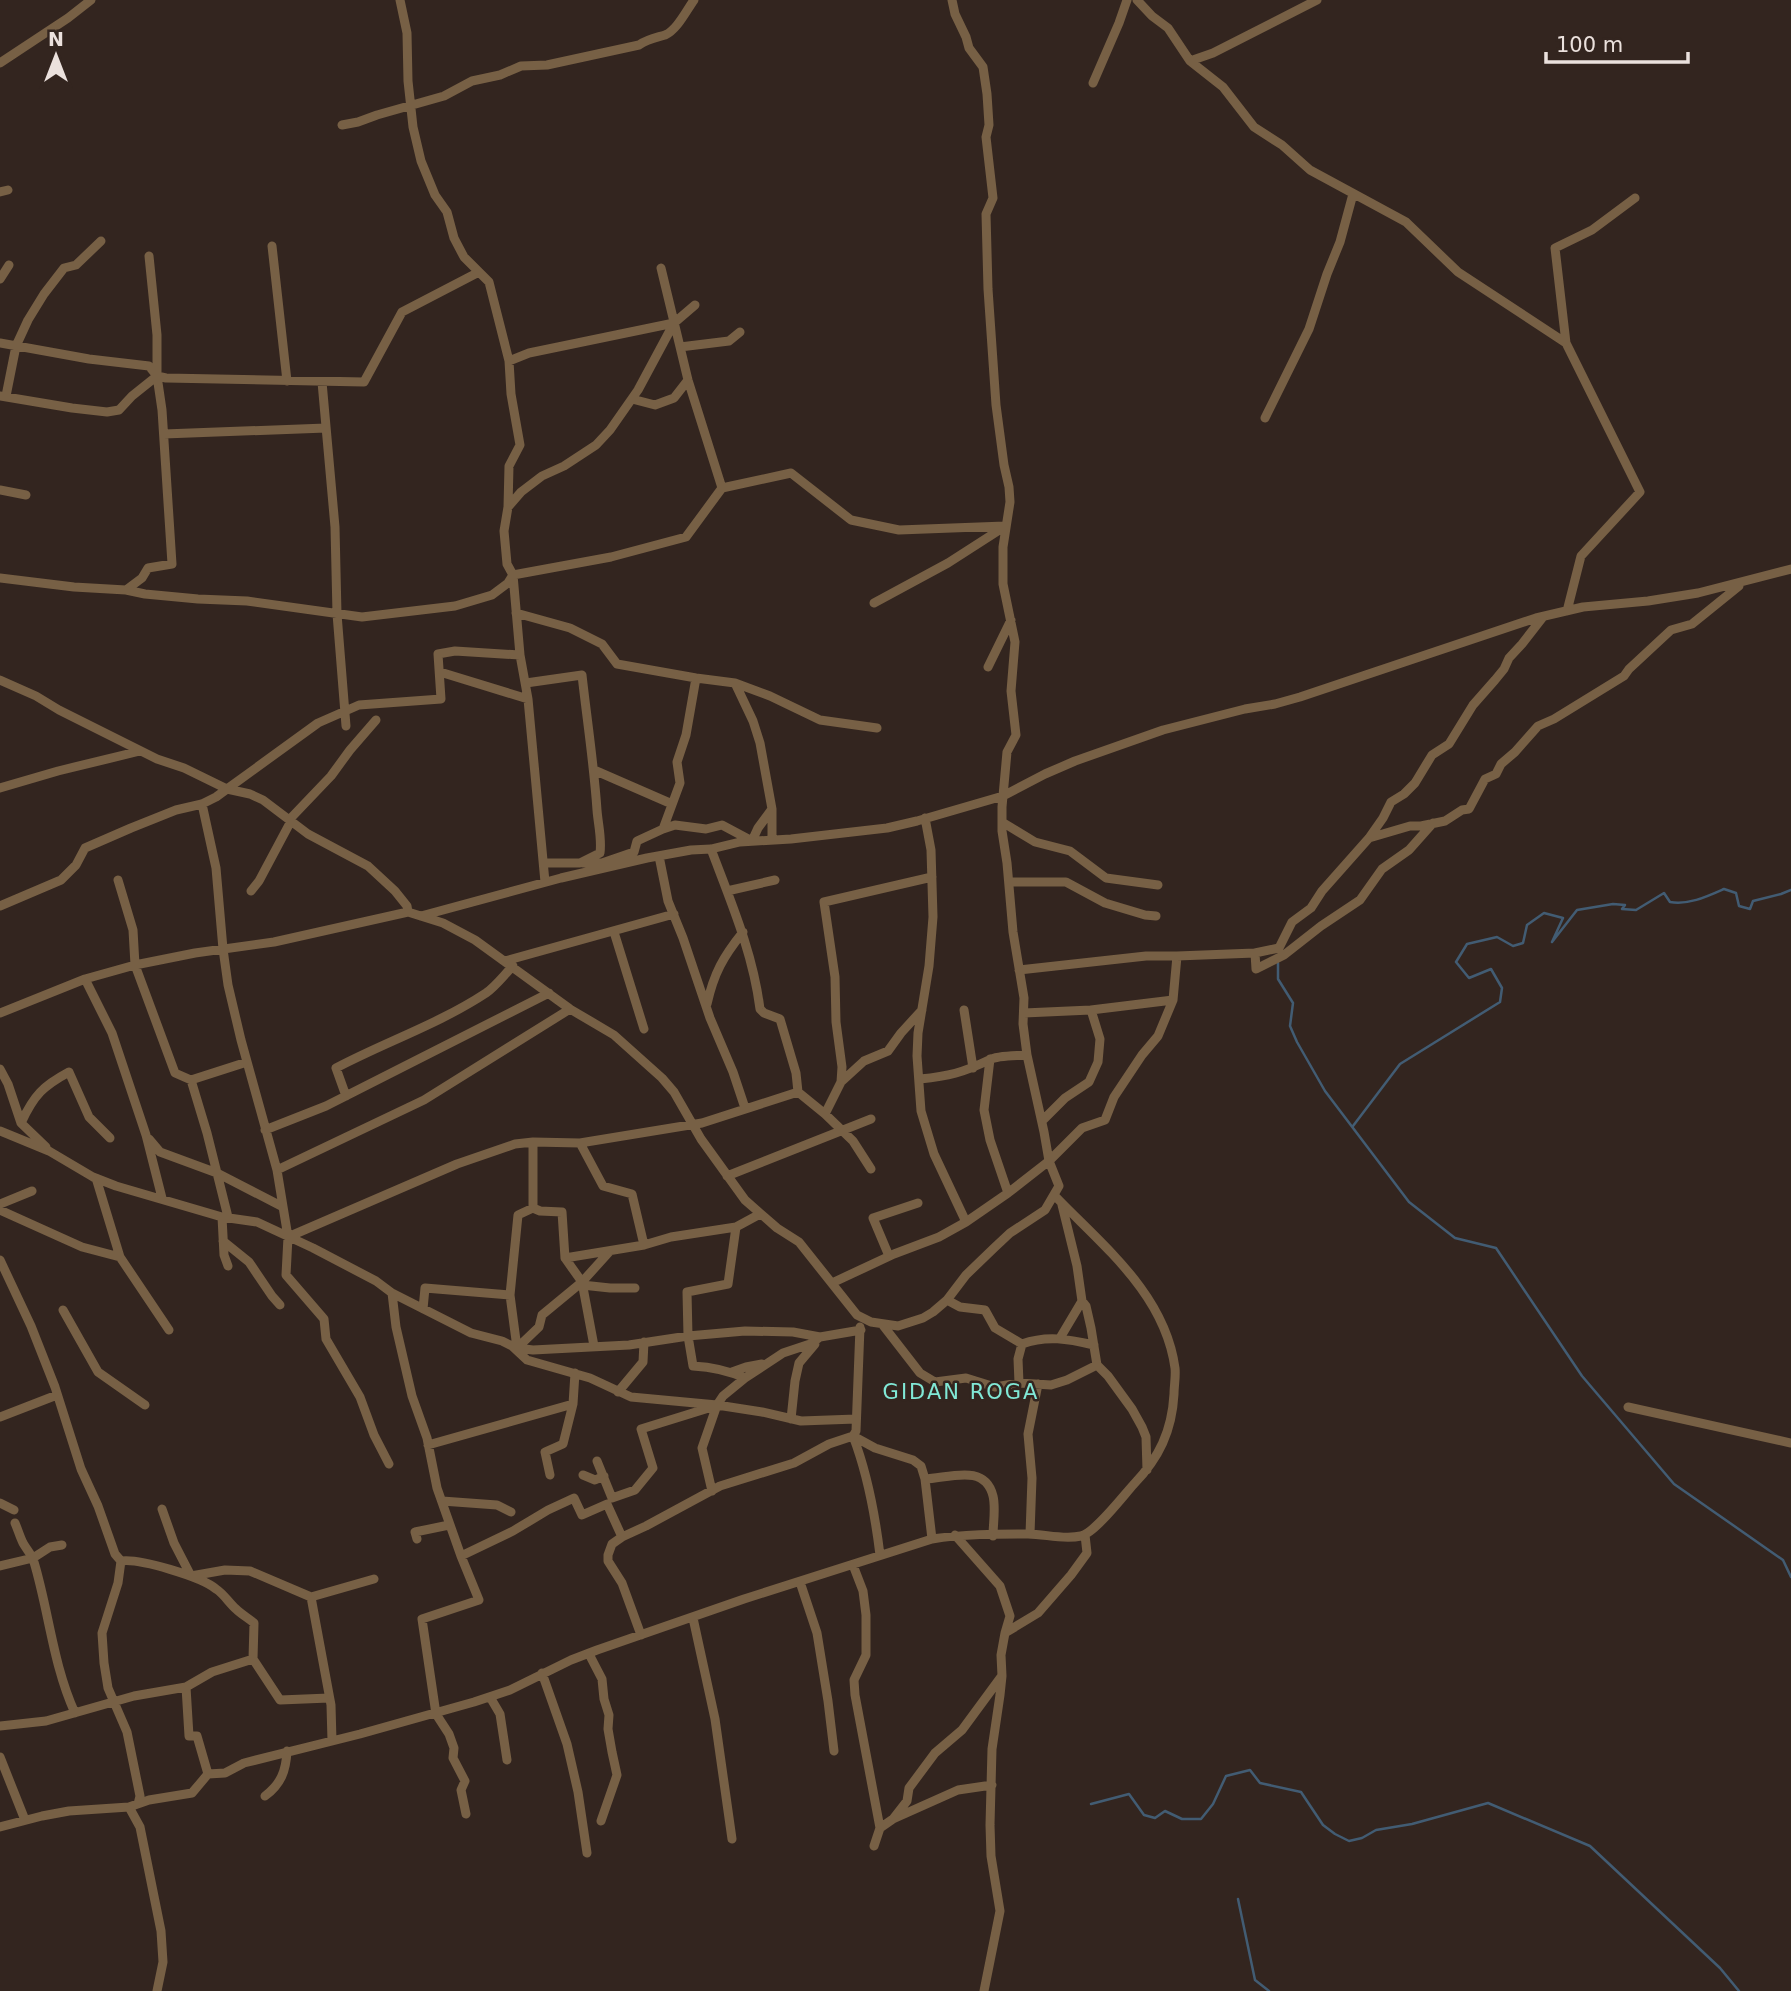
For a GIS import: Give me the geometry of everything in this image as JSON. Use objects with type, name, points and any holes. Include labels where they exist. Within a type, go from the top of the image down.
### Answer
[{"type":"street","points":[[0,62],[91,0]]},
{"type":"street","points":[[400,0],[407,33],[413,127],[421,161],[435,195],[447,212],[454,238],[464,257],[489,282],[509,361],[511,394],[520,446],[509,466],[508,507],[504,531],[507,564],[513,576],[520,655],[528,699],[545,882]]},
{"type":"street","points":[[342,125],[444,96],[472,81],[500,75],[521,65],[547,65],[639,45],[650,37],[667,34],[694,0]]},
{"type":"street","points":[[952,0],[969,48],[983,67],[988,94],[989,125],[986,137],[993,198],[986,214],[988,289],[996,405],[1010,502],[1003,547],[1003,584],[1015,642],[1012,691],[1016,735],[1007,752],[1002,822],[1013,932],[1024,998],[1023,1024],[1027,1055],[1049,1161],[1059,1186],[1058,1200],[1077,1266],[1097,1365],[1132,1409],[1142,1427],[1146,1437],[1147,1471]]},
{"type":"street","points":[[1093,83],[1127,0]]},
{"type":"street","points":[[1136,0],[1168,28],[1190,61],[1223,87],[1254,127],[1282,145],[1310,170],[1406,222],[1458,272],[1566,343]]},
{"type":"street","points":[[1190,61],[1213,53],[1317,0]]},
{"type":"street","points":[[1265,418],[1309,328],[1340,242],[1353,194]]},
{"type":"street","points":[[1567,611],[1581,556],[1640,492],[1566,343],[1555,248],[1592,230],[1635,198]]},
{"type":"street","points":[[101,241],[76,265],[64,268],[38,302],[16,346],[3,396],[107,412],[119,410],[157,376]]},
{"type":"street","points":[[272,246],[288,381]]},
{"type":"street","points":[[126,590],[142,579],[148,568],[172,564],[149,256]]},
{"type":"street","points":[[0,279],[9,265]]},
{"type":"street","points":[[661,268],[688,380],[722,488]]},
{"type":"street","points":[[0,343],[89,359],[149,366],[157,376],[166,378],[364,382],[402,312],[479,272]]},
{"type":"street","points":[[508,507],[521,492],[542,476],[564,466],[596,445],[610,430],[632,399],[674,323],[695,305]]},
{"type":"street","points":[[509,361],[529,353],[674,323]]},
{"type":"street","points":[[680,347],[729,341],[740,332]]},
{"type":"street","points":[[632,399],[655,405],[674,398],[688,380]]},
{"type":"street","points":[[322,382],[335,527],[337,614],[346,726]]},
{"type":"street","points":[[164,434],[326,428]]},
{"type":"street","points":[[0,578],[185,598],[247,601],[362,617],[455,606],[492,595],[513,576],[611,557],[686,537],[722,488],[791,473],[851,520],[899,530],[1005,526]]},
{"type":"street","points":[[0,490],[26,495]]},
{"type":"street","points":[[874,603],[948,563],[1005,526]]},
{"type":"street","points":[[419,917],[545,882],[659,856],[740,842],[887,828],[1003,796],[1075,761],[1163,730],[1300,697],[1543,617],[1583,607],[1698,593],[1791,569]]},
{"type":"street","points":[[1369,838],[1410,826],[1446,821],[1462,810],[1469,809],[1485,779],[1496,774],[1501,764],[1538,726],[1624,676],[1671,630],[1692,624],[1743,582]]},
{"type":"street","points":[[516,613],[570,628],[602,644],[617,664],[735,683],[820,720],[877,728]]},
{"type":"street","points":[[1019,970],[1146,956],[1255,953],[1279,948],[1292,922],[1311,908],[1322,891],[1369,838],[1391,802],[1404,794],[1415,782],[1432,755],[1449,744],[1473,705],[1543,617]]},
{"type":"street","points":[[988,667],[1011,620]]},
{"type":"street","points":[[0,906],[61,880],[76,865],[85,848],[176,810],[202,804],[216,797],[318,723],[359,705],[441,699],[438,654],[455,651],[520,655]]},
{"type":"street","points":[[440,672],[528,699]]},
{"type":"street","points":[[526,683],[582,675],[601,844],[600,853],[580,863]]},
{"type":"street","points":[[663,829],[680,783],[677,762],[686,735],[696,678]]},
{"type":"street","points":[[0,680],[157,759],[184,768],[226,789],[263,800],[308,834],[368,866],[395,891],[407,906],[408,912]]},
{"type":"street","points":[[735,683],[760,743],[772,809],[772,840]]},
{"type":"street","points":[[251,891],[259,881],[290,820],[331,776],[376,720]]},
{"type":"street","points":[[0,788],[140,751]]},
{"type":"street","points":[[594,770],[671,804]]},
{"type":"street","points":[[202,804],[216,869],[228,985],[277,1170],[288,1237],[286,1275],[324,1319],[326,1339],[360,1397],[374,1435],[389,1464]]},
{"type":"street","points":[[752,841],[772,809]]},
{"type":"street","points":[[925,818],[931,850],[933,917],[918,1033],[921,1111],[934,1154],[966,1222]]},
{"type":"street","points":[[1002,822],[1035,842],[1070,851],[1105,878],[1158,885]]},
{"type":"street","points":[[1255,953],[1256,969],[1284,955],[1321,926],[1342,914],[1360,900],[1382,869],[1409,850],[1433,822]]},
{"type":"street","points":[[544,863],[602,863],[634,852],[637,841],[675,825],[706,829],[722,825],[752,841]]},
{"type":"street","points":[[711,849],[743,932],[760,1009],[780,1019],[796,1073],[798,1092],[853,1141],[871,1169]]},
{"type":"street","points":[[659,856],[668,901],[745,1108]]},
{"type":"street","points":[[841,1082],[835,977],[824,902],[932,877]]},
{"type":"street","points":[[118,880],[133,930],[135,965],[175,1073],[191,1080],[247,1062]]},
{"type":"street","points":[[727,891],[775,880]]},
{"type":"street","points":[[1009,882],[1066,882],[1105,903],[1156,916]]},
{"type":"street","points":[[0,1013],[85,979],[135,965],[274,942],[408,912],[443,923],[475,940],[570,1009],[614,1035],[662,1078],[745,1200],[777,1228],[799,1242],[857,1315],[861,1330],[856,1430],[853,1436],[876,1515],[880,1555]]},
{"type":"street","points":[[346,1096],[336,1068],[406,1037],[487,992],[509,964],[674,914]]},
{"type":"street","points":[[614,932],[643,1029]]},
{"type":"street","points":[[706,1006],[712,979],[743,932]]},
{"type":"street","points":[[832,1283],[889,1256],[939,1237],[966,1222],[1049,1161],[1082,1128],[1105,1121],[1114,1097],[1158,1036],[1173,1000],[1177,956]]},
{"type":"street","points":[[85,979],[112,1033],[146,1135],[162,1198]]},
{"type":"street","points":[[265,1130],[326,1106],[549,993]]},
{"type":"street","points":[[1024,1013],[1091,1010],[1173,1000]]},
{"type":"street","points":[[277,1170],[424,1100],[570,1009]]},
{"type":"street","points":[[825,1114],[841,1082],[864,1061],[888,1051],[923,1009]]},
{"type":"street","points":[[964,1010],[973,1068]]},
{"type":"street","points":[[1042,1121],[1065,1098],[1089,1082],[1098,1062],[1100,1039],[1091,1010]]},
{"type":"street","points":[[920,1079],[950,1076],[990,1059],[1027,1055]]},
{"type":"street","points":[[990,1059],[984,1110],[990,1140],[1008,1193]]},
{"type":"street","points":[[0,1069],[21,1122],[49,1151]]},
{"type":"street","points":[[21,1122],[45,1085],[69,1072],[89,1118],[110,1139]]},
{"type":"street","points":[[191,1080],[217,1172],[225,1217],[223,1241],[228,1266]]},
{"type":"street","points":[[288,1237],[457,1164],[515,1144],[580,1143],[702,1123],[798,1092]]},
{"type":"street","points":[[727,1176],[871,1119]]},
{"type":"street","points":[[0,1131],[49,1151],[96,1178],[225,1217],[257,1222],[376,1281],[392,1293],[471,1334],[502,1341],[517,1348],[533,1350],[594,1346],[745,1331],[793,1332],[820,1337],[861,1330]]},
{"type":"street","points":[[146,1135],[160,1152],[217,1172],[283,1207]]},
{"type":"street","points":[[533,1142],[533,1208]]},
{"type":"street","points":[[580,1143],[603,1186],[632,1194],[644,1245]]},
{"type":"street","points":[[96,1178],[120,1257],[169,1330]]},
{"type":"street","points":[[0,1204],[32,1191]]},
{"type":"street","points":[[857,1315],[871,1322],[898,1326],[933,1312],[947,1300],[979,1261],[1010,1233],[1058,1200]]},
{"type":"street","points":[[0,1827],[69,1811],[133,1805],[192,1793],[208,1774],[225,1773],[244,1762],[436,1714],[490,1697],[542,1673],[640,1635],[932,1539],[955,1535],[1085,1535],[1147,1471],[1166,1440],[1173,1405],[1175,1370],[1166,1335],[1142,1288],[1058,1200]]},
{"type":"street","points":[[889,1256],[873,1218],[918,1203]]},
{"type":"street","points":[[533,1208],[562,1212],[565,1258],[582,1283],[594,1346]]},
{"type":"street","points":[[533,1208],[518,1216],[510,1296],[517,1348],[527,1360],[575,1373],[631,1397],[717,1405],[800,1421],[856,1419]]},
{"type":"street","points":[[0,1210],[82,1247],[120,1257]]},
{"type":"street","points":[[565,1258],[736,1227],[760,1214]]},
{"type":"street","points":[[736,1227],[728,1284],[687,1293],[688,1336],[692,1366],[714,1367],[745,1378]]},
{"type":"street","points":[[223,1241],[249,1262],[280,1305]]},
{"type":"street","points":[[517,1348],[539,1327],[542,1315],[582,1283],[610,1251]]},
{"type":"street","points":[[0,1260],[31,1326],[81,1469],[115,1554],[121,1561],[118,1583],[103,1633],[108,1688],[127,1732],[140,1796],[133,1805]]},
{"type":"street","points":[[582,1283],[610,1288],[635,1288]]},
{"type":"street","points":[[423,1309],[425,1288],[510,1296]]},
{"type":"street","points":[[392,1293],[396,1327],[442,1501],[479,1600],[422,1619],[436,1714],[449,1734],[454,1748],[453,1758],[465,1781],[461,1790],[466,1814]]},
{"type":"street","points":[[947,1300],[960,1307],[985,1310],[995,1328],[1022,1344],[1037,1339],[1060,1338],[1094,1345]]},
{"type":"street","points":[[1060,1338],[1082,1301]]},
{"type":"street","points":[[63,1310],[98,1372],[145,1405]]},
{"type":"street","points":[[882,1324],[920,1373],[930,1381],[967,1378],[995,1387],[1019,1383],[1055,1384],[1097,1365]]},
{"type":"street","points":[[712,1491],[702,1448],[717,1405],[723,1396],[783,1353],[810,1344],[820,1337]]},
{"type":"street","points":[[791,1419],[799,1363],[820,1337]]},
{"type":"street","points":[[618,1392],[643,1362],[643,1342]]},
{"type":"street","points":[[1019,1383],[1018,1359],[1022,1344]]},
{"type":"street","points":[[732,1373],[767,1363]]},
{"type":"street","points":[[550,1475],[545,1452],[563,1444],[573,1405],[575,1373]]},
{"type":"street","points":[[1030,1534],[1032,1478],[1028,1434],[1038,1384]]},
{"type":"street","points":[[0,1417],[57,1395]]},
{"type":"street","points":[[428,1445],[573,1405]]},
{"type":"street","points":[[461,1556],[574,1498],[582,1515],[635,1490],[653,1468],[641,1429],[717,1405]]},
{"type":"street","points":[[1628,1407],[1791,1443]]},
{"type":"street","points":[[640,1635],[622,1583],[608,1561],[612,1544],[712,1491],[743,1478],[794,1463],[828,1444],[853,1436],[875,1448],[913,1460],[921,1466],[932,1539]]},
{"type":"street","points":[[597,1461],[622,1537]]},
{"type":"street","points":[[583,1475],[595,1480],[604,1476]]},
{"type":"street","points":[[925,1479],[972,1475],[984,1480],[993,1496],[993,1536]]},
{"type":"street","points":[[442,1501],[497,1505],[511,1512]]},
{"type":"street","points":[[0,1503],[15,1510]]},
{"type":"street","points":[[162,1509],[174,1543],[191,1576]]},
{"type":"street","points":[[15,1523],[33,1558],[49,1620],[52,1645],[75,1713]]},
{"type":"street","points":[[417,1539],[415,1532],[449,1525]]},
{"type":"street","points":[[955,1535],[1000,1586],[1010,1616],[1001,1655],[1002,1675],[992,1749],[990,1841],[1000,1911],[984,1991]]},
{"type":"street","points":[[1005,1633],[1038,1613],[1072,1575],[1087,1553],[1085,1535]]},
{"type":"street","points":[[0,1566],[33,1558],[50,1547],[62,1545]]},
{"type":"street","points":[[121,1561],[159,1566],[191,1576],[216,1588],[254,1623],[253,1659],[280,1700],[329,1698]]},
{"type":"street","points":[[853,1565],[863,1591],[866,1615],[866,1655],[854,1680],[880,1828],[874,1846]]},
{"type":"street","points":[[191,1576],[225,1570],[250,1571],[312,1597],[374,1579]]},
{"type":"street","points":[[800,1582],[817,1633],[834,1751]]},
{"type":"street","points":[[312,1597],[331,1705],[332,1741]]},
{"type":"street","points":[[692,1618],[715,1719],[732,1839]]},
{"type":"street","points":[[589,1654],[602,1679],[617,1775],[601,1821]]},
{"type":"street","points":[[0,1726],[46,1721],[134,1696],[186,1687],[212,1672],[253,1659]]},
{"type":"street","points":[[542,1673],[567,1744],[587,1853]]},
{"type":"street","points":[[893,1819],[907,1801],[909,1788],[935,1753],[962,1730],[1002,1675]]},
{"type":"street","points":[[186,1687],[189,1736],[197,1736],[208,1774]]},
{"type":"street","points":[[490,1697],[500,1714],[507,1760]]},
{"type":"street","points":[[265,1796],[286,1771],[287,1751]]},
{"type":"street","points":[[0,1757],[25,1820]]},
{"type":"street","points":[[880,1828],[893,1819],[958,1790],[992,1785]]},
{"type":"street","points":[[133,1805],[161,1931],[163,1962],[156,1991]]},
{"type":"waterway","points":[[1353,1126],[1400,1064],[1500,1002],[1502,988],[1491,969],[1469,978],[1456,962],[1467,944],[1497,937],[1513,946],[1523,943],[1527,925],[1544,913],[1563,918],[1552,942],[1577,910],[1613,904],[1625,905],[1622,909],[1636,910],[1664,893],[1670,902],[1684,902],[1724,889],[1736,893],[1739,906],[1750,909],[1753,901],[1791,890]]},
{"type":"waterway","points":[[1278,963],[1278,979],[1293,1003],[1290,1026],[1297,1042],[1325,1091],[1409,1202],[1455,1238],[1496,1248],[1582,1376],[1674,1484],[1783,1560],[1791,1577]]},
{"type":"waterway","points":[[1091,1804],[1129,1794],[1144,1815],[1155,1818],[1165,1811],[1182,1819],[1201,1819],[1213,1804],[1226,1776],[1250,1770],[1260,1783],[1301,1792],[1323,1825],[1349,1841],[1362,1838],[1376,1830],[1412,1824],[1488,1803],[1590,1846],[1720,1968],[1739,1991]]},
{"type":"waterway","points":[[1238,1899],[1255,1980],[1269,1991]]},
{"type":"district","name":"GIDAN ROGA","points":[[961,1392]]}]
